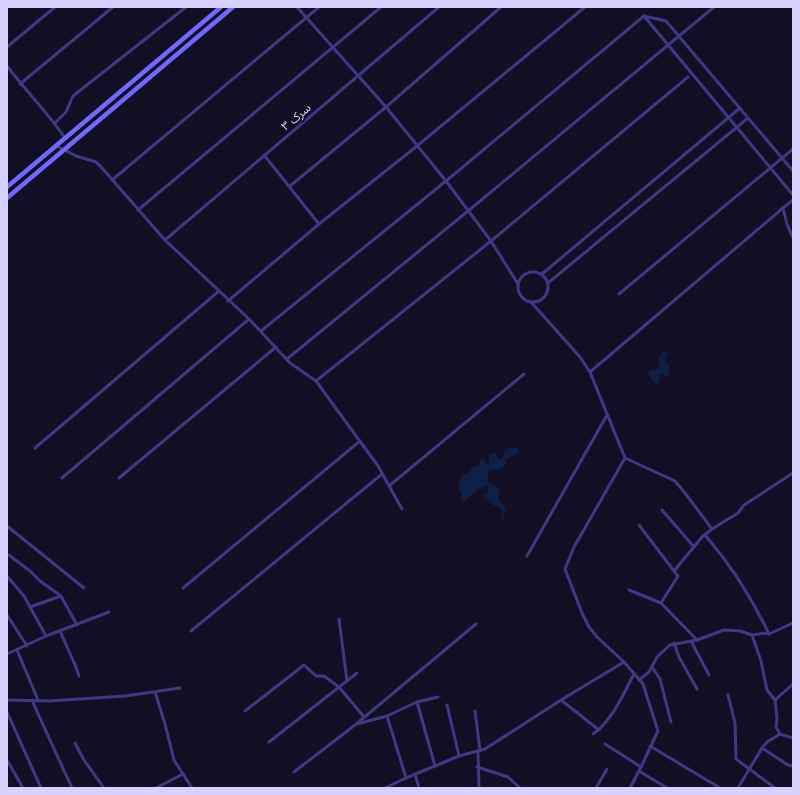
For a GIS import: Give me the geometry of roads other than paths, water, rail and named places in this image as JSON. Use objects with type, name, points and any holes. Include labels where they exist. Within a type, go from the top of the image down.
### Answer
[{"type":"main road","points":[[7,187],[221,7]]},
{"type":"main road","points":[[7,198],[233,7]]},
{"type":"street","points":[[7,47],[55,7]]},
{"type":"street","points":[[20,84],[113,7]]},
{"type":"street","points":[[54,123],[66,112],[73,96],[186,7]]},
{"type":"street","points":[[297,7],[386,107],[446,181],[491,241],[518,284],[519,293],[522,298],[531,302],[580,357],[590,372],[625,458],[675,482],[712,529]]},
{"type":"street","points":[[112,180],[319,7]]},
{"type":"street","points":[[138,210],[381,7]]},
{"type":"street","name":"سرک ۳","points":[[165,240],[439,7]]},
{"type":"street","points":[[290,186],[386,107],[501,7]]},
{"type":"street","points":[[228,301],[319,224],[417,146],[585,7]]},
{"type":"street","points":[[287,359],[714,7]]},
{"type":"street","points":[[644,16],[666,21],[793,171]]},
{"type":"street","points":[[644,16],[793,195]]},
{"type":"street","points":[[261,331],[446,181],[644,16]]},
{"type":"street","points":[[7,66],[20,84],[66,138]]},
{"type":"street","points":[[316,381],[491,241],[688,77]]},
{"type":"street","points":[[542,274],[740,108]]},
{"type":"street","points":[[548,283],[748,118]]},
{"type":"street","points":[[57,146],[76,156],[96,162],[165,240],[228,301],[249,319],[287,359],[316,381],[382,474],[402,509]]},
{"type":"street","points":[[619,294],[793,148]]},
{"type":"street","points":[[264,155],[319,224]]},
{"type":"street","points":[[590,372],[793,200]]},
{"type":"street","points":[[783,208],[787,224],[793,238]]},
{"type":"street","points":[[518,284],[522,276],[527,272],[533,271],[542,274],[547,280],[548,292],[540,301],[531,302]]},
{"type":"street","points":[[35,448],[219,291]]},
{"type":"street","points":[[62,478],[249,319]]},
{"type":"street","points":[[119,478],[276,347]]},
{"type":"street","points":[[389,486],[524,374]]},
{"type":"street","points":[[527,556],[607,414]]},
{"type":"street","points":[[183,588],[360,442]]},
{"type":"street","points":[[625,458],[574,547],[565,569],[589,627],[597,637],[624,662],[642,684],[658,731],[630,788]]},
{"type":"street","points":[[674,571],[705,534],[738,513],[744,505],[793,473]]},
{"type":"street","points":[[191,631],[382,474]]},
{"type":"street","points":[[662,510],[694,547]]},
{"type":"street","points":[[639,525],[668,565],[678,576],[661,603]]},
{"type":"street","points":[[7,526],[84,588]]},
{"type":"street","points":[[705,534],[730,567],[756,606],[769,634]]},
{"type":"street","points":[[9,555],[30,571],[40,581],[61,596],[77,624]]},
{"type":"street","points":[[7,576],[24,596],[46,636]]},
{"type":"street","points":[[629,590],[661,603],[697,640]]},
{"type":"street","points":[[30,607],[61,596]]},
{"type":"street","points":[[7,653],[27,646],[46,636],[109,612]]},
{"type":"street","points":[[7,614],[27,646]]},
{"type":"street","points":[[339,619],[347,681]]},
{"type":"street","points":[[639,680],[649,672],[657,658],[674,643],[697,640],[724,630],[740,631],[752,635],[769,634],[793,623]]},
{"type":"street","points":[[294,772],[355,725],[476,624]]},
{"type":"street","points":[[60,631],[79,676]]},
{"type":"street","points":[[752,635],[767,690],[775,700],[777,718],[776,727],[780,734],[793,738]]},
{"type":"street","points":[[691,641],[709,675]]},
{"type":"street","points":[[674,643],[679,657],[697,689]]},
{"type":"street","points":[[17,650],[38,700]]},
{"type":"street","points":[[385,788],[459,756],[485,749],[561,700],[624,662]]},
{"type":"street","points":[[245,711],[302,665],[306,665],[316,676],[324,676],[339,688],[364,717]]},
{"type":"street","points":[[652,667],[660,680],[671,722]]},
{"type":"street","points":[[269,742],[357,673]]},
{"type":"street","points":[[593,734],[599,730],[620,700],[634,674]]},
{"type":"street","points":[[775,700],[793,684]]},
{"type":"street","points":[[7,700],[125,696],[180,688]]},
{"type":"street","points":[[154,692],[165,724],[174,760],[192,788]]},
{"type":"street","points":[[728,695],[735,723],[736,759],[775,788]]},
{"type":"street","points":[[355,725],[387,716],[417,702],[438,697]]},
{"type":"street","points":[[33,700],[72,788]]},
{"type":"street","points":[[561,700],[599,730]]},
{"type":"street","points":[[417,702],[435,766]]},
{"type":"street","points":[[447,705],[459,756]]},
{"type":"street","points":[[475,711],[479,751],[479,788]]},
{"type":"street","points":[[7,712],[41,788]]},
{"type":"street","points":[[387,716],[406,778]]},
{"type":"street","points":[[738,788],[762,748],[767,742],[780,734]]},
{"type":"street","points":[[75,743],[84,760],[104,788]]},
{"type":"street","points":[[605,744],[668,788]]},
{"type":"street","points":[[650,746],[720,788]]},
{"type":"street","points":[[762,748],[788,765],[793,766]]},
{"type":"street","points":[[7,760],[23,788]]},
{"type":"street","points":[[478,767],[508,777],[520,788]]},
{"type":"street","points":[[596,788],[607,769]]},
{"type":"street","points":[[156,788],[183,774]]},
{"type":"street","points":[[415,774],[419,788]]},
{"type":"water","points":[[665,350],[668,355],[664,361],[669,366],[669,374],[667,378],[662,374],[659,379],[659,383],[656,384],[648,374],[650,371],[660,367],[658,358]]},
{"type":"water","points":[[511,447],[517,448],[519,452],[508,458],[505,462],[506,464],[501,469],[490,470],[487,478],[490,484],[499,490],[498,499],[506,508],[504,518],[501,521],[502,510],[493,505],[483,496],[489,492],[487,485],[477,490],[464,502],[461,501],[461,492],[458,484],[462,475],[469,472],[473,467],[478,467],[481,459],[484,459],[485,463],[489,465],[489,458],[492,453],[496,453],[500,460],[504,453]]}]
